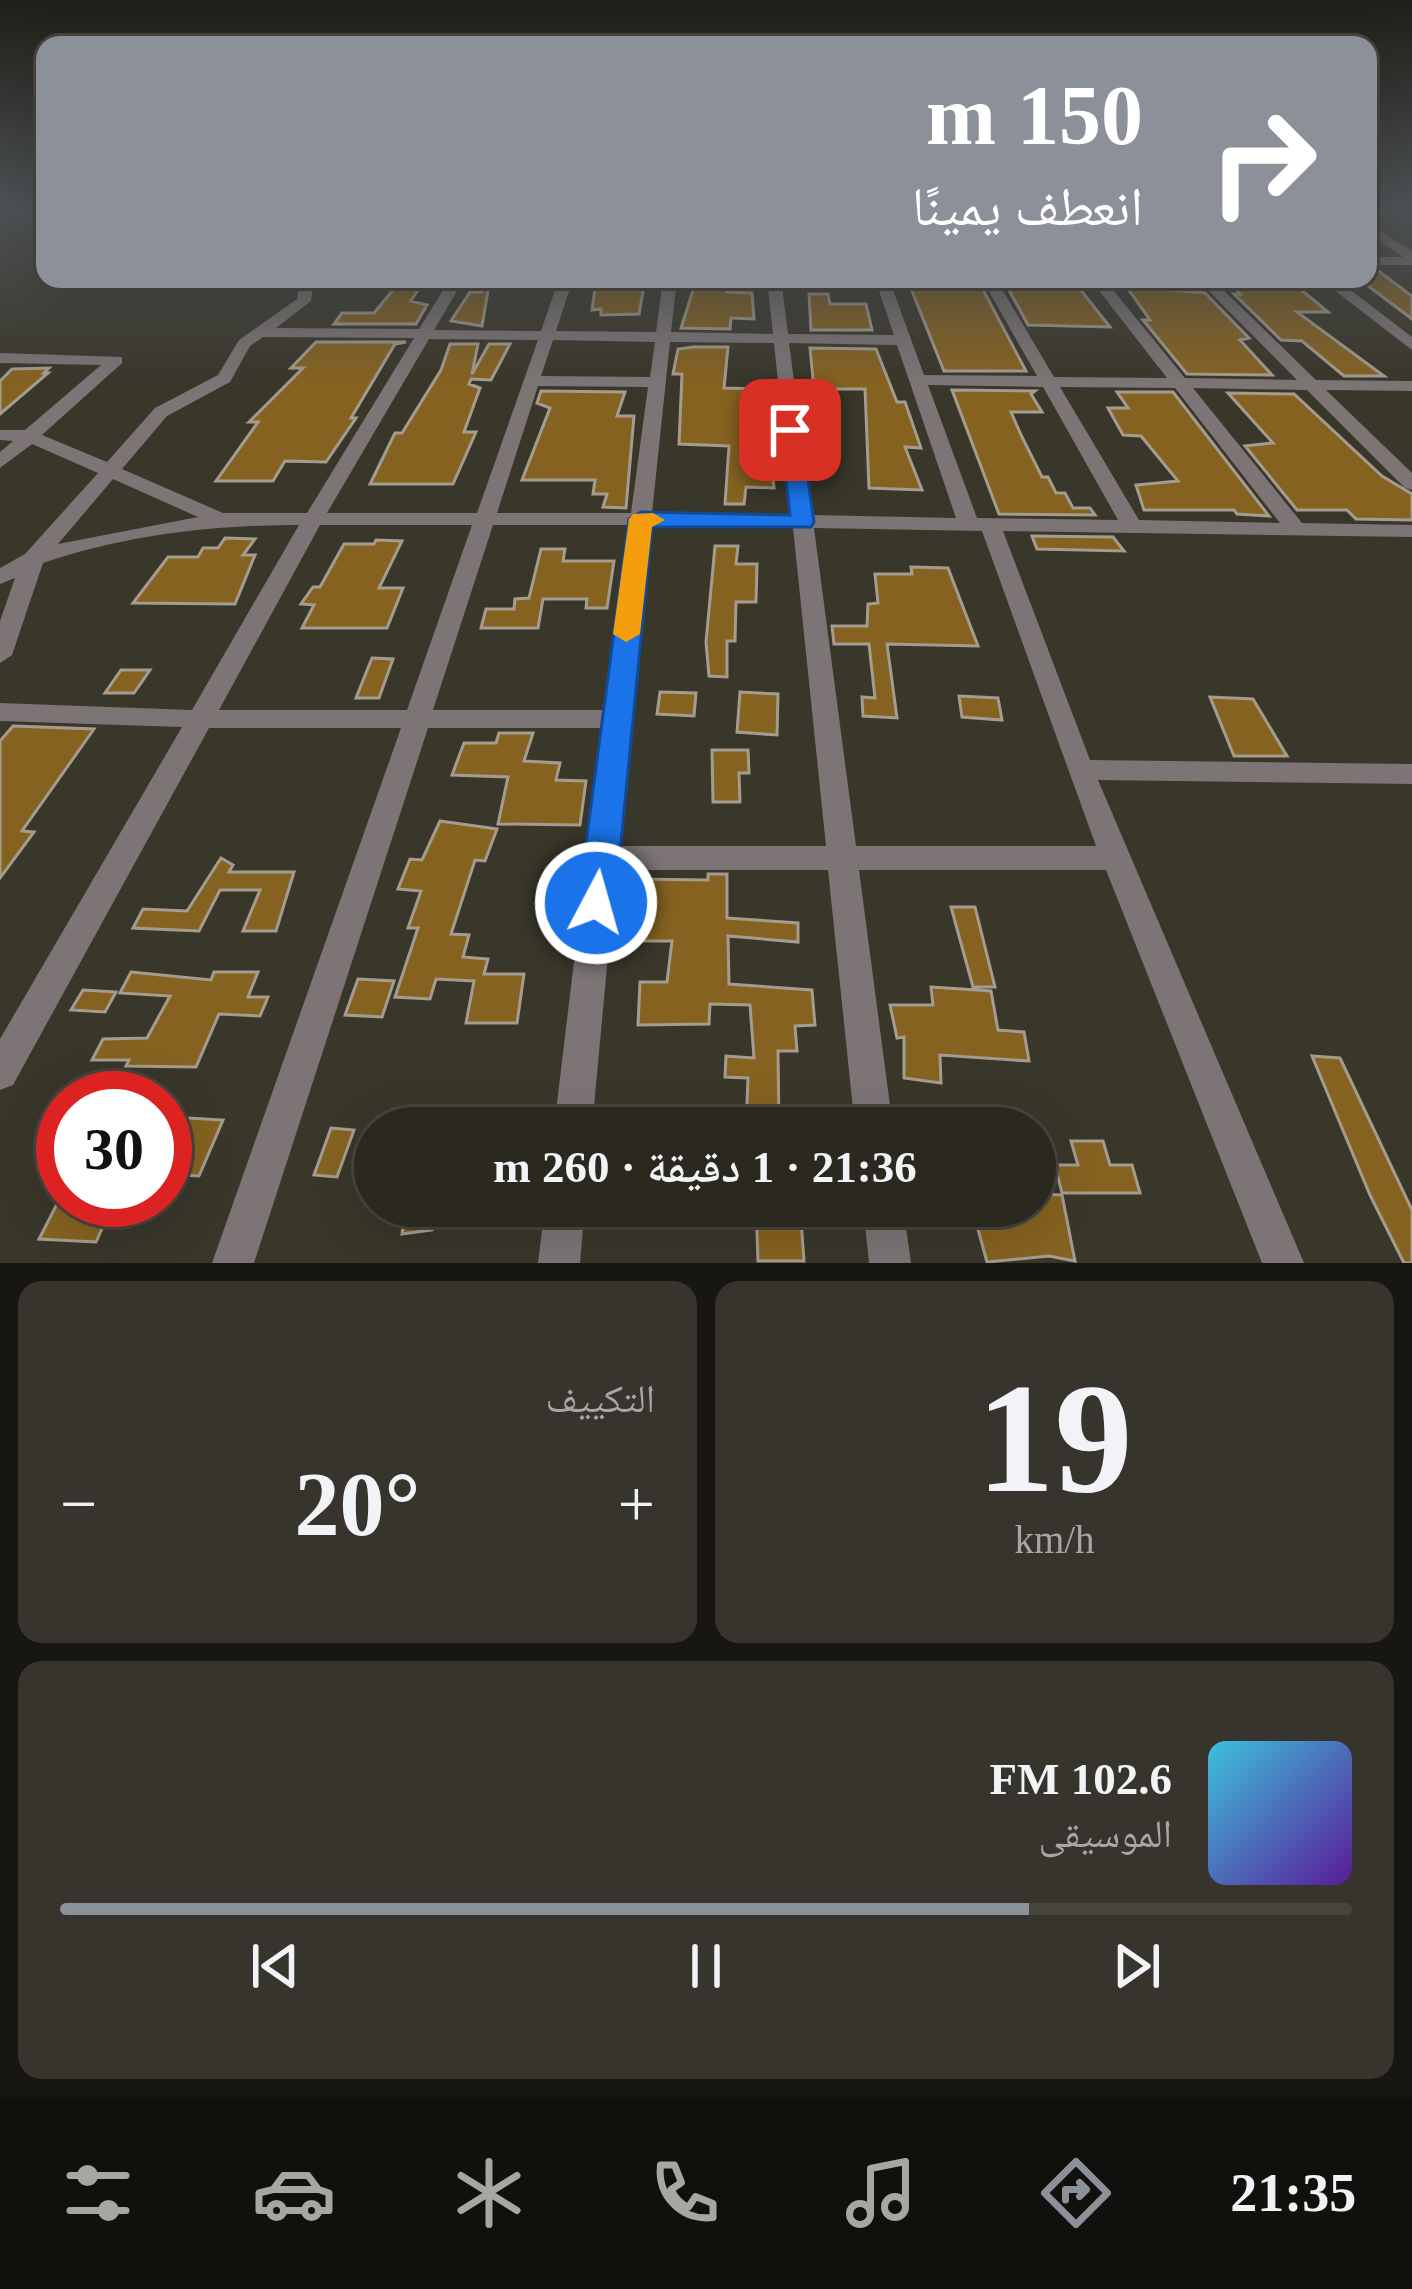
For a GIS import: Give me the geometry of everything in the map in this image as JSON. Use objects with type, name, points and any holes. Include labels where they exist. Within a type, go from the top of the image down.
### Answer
[{"type":"street","points":[[0,655],[34,559],[161,412],[224,378],[240,347],[304,301],[306,288]]},
{"type":"street","points":[[0,1073],[315,516],[451,288]]},
{"type":"street","points":[[233,1263],[563,288]]},
{"type":"street","points":[[575,1107],[669,288]]},
{"type":"street","points":[[775,288],[871,1107]]},
{"type":"street","points":[[885,288],[1283,1263]]},
{"type":"street","points":[[994,288],[1132,526]]},
{"type":"street","points":[[1104,288],[1296,529]]},
{"type":"street","points":[[1213,288],[1412,484]]},
{"type":"street","points":[[1339,288],[1412,345]]},
{"type":"street","points":[[260,332],[904,340]]},
{"type":"street","points":[[0,358],[115,358],[0,462]]},
{"type":"street","points":[[919,380],[1412,386]]},
{"type":"street","points":[[531,381],[657,382]]},
{"type":"street","points":[[0,435],[30,436],[220,519]]},
{"type":"street","points":[[0,577],[34,559],[117,535],[220,519],[641,519],[1412,531]]},
{"type":"street","points":[[0,712],[202,719],[616,719]]},
{"type":"street","points":[[1080,770],[1412,774]]},
{"type":"street","points":[[601,858],[1116,858]]},
{"type":"street","points":[[559,1263],[563,1227]]},
{"type":"street","points":[[886,1227],[890,1263]]},
{"type":"building","points":[[1377,270],[1412,296],[1412,319],[1371,288],[1377,288]]},
{"type":"building","points":[[395,288],[419,288],[411,301],[427,305],[416,324],[334,324],[342,313],[374,313]]},
{"type":"building","points":[[488,288],[482,326],[451,321],[470,292]]},
{"type":"building","points":[[595,288],[644,288],[639,314],[601,315],[601,309],[592,310]]},
{"type":"building","points":[[694,288],[752,293],[754,319],[731,318],[730,329],[681,328]]},
{"type":"building","points":[[911,288],[982,288],[1026,371],[944,371]]},
{"type":"building","points":[[1008,288],[1079,288],[1110,327],[1028,325]]},
{"type":"building","points":[[1127,288],[1205,293],[1249,338],[1240,340],[1272,375],[1187,374],[1143,320],[1150,320]]},
{"type":"building","points":[[1299,288],[1328,312],[1297,312],[1384,376],[1344,376],[1302,341],[1281,340],[1234,294],[1240,294],[1236,289]]},
{"type":"building","points":[[809,294],[828,294],[830,304],[866,304],[872,330],[811,330]]},
{"type":"building","points":[[316,342],[406,342],[395,344],[351,418],[356,418],[326,462],[285,461],[273,481],[216,481],[258,422],[249,422],[303,368],[291,368]]},
{"type":"building","points":[[450,344],[478,344],[472,374],[489,344],[510,344],[491,380],[471,379],[469,384],[480,388],[464,432],[476,432],[453,484],[370,484],[395,433],[402,433],[441,370]]},
{"type":"building","points":[[728,347],[724,388],[769,389],[770,409],[766,409],[774,488],[746,487],[744,504],[725,504],[729,446],[679,444],[682,374],[673,374],[678,349]]},
{"type":"building","points":[[810,348],[876,349],[897,402],[905,402],[921,448],[905,447],[922,490],[869,488],[865,389],[814,389]]},
{"type":"building","points":[[49,368],[0,414],[0,381],[12,369]]},
{"type":"building","points":[[952,390],[1035,391],[1031,394],[1042,412],[1011,412],[1022,437],[1042,477],[1048,477],[1056,493],[1065,493],[1073,508],[1090,508],[1095,515],[999,514]]},
{"type":"building","points":[[541,391],[625,392],[617,416],[634,416],[626,508],[603,507],[607,494],[593,494],[595,480],[522,480],[550,408],[537,403]]},
{"type":"building","points":[[1117,392],[1173,392],[1269,516],[1234,510],[1144,510],[1136,485],[1178,481],[1141,436],[1123,435],[1108,408],[1128,408]]},
{"type":"building","points":[[1228,393],[1294,394],[1382,476],[1412,494],[1412,520],[1356,519],[1347,510],[1297,510],[1245,446],[1273,443]]},
{"type":"building","points":[[1032,536],[1113,537],[1124,551],[1037,549]]},
{"type":"building","points":[[225,538],[255,539],[243,555],[255,555],[235,604],[133,603],[168,557],[198,557],[203,548],[218,548]]},
{"type":"building","points":[[376,540],[402,541],[379,588],[403,588],[387,628],[302,628],[314,605],[301,604],[313,587],[320,587],[344,544],[374,544]]},
{"type":"building","points":[[715,546],[738,546],[736,564],[757,564],[756,602],[736,602],[735,641],[727,641],[727,677],[709,676],[706,642]]},
{"type":"building","points":[[541,549],[565,549],[563,561],[614,561],[607,608],[586,608],[587,599],[543,599],[538,628],[481,628],[486,609],[514,609],[515,599],[529,598]]},
{"type":"building","points":[[911,567],[948,568],[978,646],[887,644],[897,718],[863,716],[862,697],[875,698],[869,644],[834,644],[832,626],[867,626],[868,604],[878,603],[875,574],[912,574]]},
{"type":"building","points":[[372,658],[393,659],[379,698],[356,698]]},
{"type":"building","points":[[121,670],[150,670],[134,693],[105,693]]},
{"type":"building","points":[[660,692],[696,693],[694,716],[657,714]]},
{"type":"building","points":[[740,692],[778,694],[777,735],[737,732]]},
{"type":"building","points":[[959,696],[998,698],[1002,720],[962,717]]},
{"type":"building","points":[[1210,697],[1253,699],[1287,756],[1234,756]]},
{"type":"building","points":[[13,726],[94,729],[22,831],[34,832],[0,878],[0,741]]},
{"type":"building","points":[[499,733],[533,733],[524,761],[560,763],[556,780],[586,781],[580,825],[498,824],[508,777],[452,775],[464,743],[496,743]]},
{"type":"building","points":[[712,750],[748,750],[749,773],[739,773],[740,802],[713,802]]},
{"type":"building","points":[[440,821],[497,829],[485,861],[475,860],[451,934],[469,935],[463,957],[488,959],[484,974],[524,974],[517,1023],[466,1023],[474,981],[436,979],[430,999],[395,997],[418,928],[408,928],[421,891],[398,889],[410,859],[422,860]]},
{"type":"building","points":[[221,858],[233,865],[229,872],[294,872],[276,931],[243,931],[260,890],[220,890],[199,931],[133,928],[143,909],[187,911]]},
{"type":"building","points":[[708,874],[727,874],[727,918],[798,923],[798,942],[728,936],[729,984],[812,990],[815,1025],[795,1026],[797,1051],[778,1051],[779,1107],[747,1107],[748,1078],[725,1077],[726,1056],[754,1058],[750,1005],[710,1004],[709,1024],[638,1025],[640,982],[667,982],[672,941],[628,941],[634,879],[708,880]]},
{"type":"building","points":[[951,907],[975,907],[995,987],[973,987]]},
{"type":"building","points":[[131,972],[211,980],[214,972],[258,972],[248,997],[268,997],[260,1016],[219,1014],[196,1067],[126,1066],[129,1060],[92,1060],[103,1039],[147,1038],[170,996],[120,993]]},
{"type":"building","points":[[358,979],[394,981],[382,1017],[345,1015]]},
{"type":"building","points":[[931,987],[991,991],[998,1030],[1024,1032],[1029,1061],[940,1055],[941,1083],[904,1078],[904,1037],[897,1038],[890,1005],[933,1005]]},
{"type":"building","points":[[83,990],[116,992],[105,1012],[71,1010]]},
{"type":"building","points":[[1312,1056],[1340,1058],[1412,1210],[1412,1263],[1404,1263],[1370,1195]]},
{"type":"building","points":[[192,1118],[223,1120],[199,1176],[192,1176]]},
{"type":"building","points":[[331,1128],[354,1130],[337,1177],[314,1175]]},
{"type":"building","points":[[1071,1141],[1103,1141],[1110,1165],[1132,1165],[1140,1193],[1062,1193],[1056,1165],[1078,1165]]},
{"type":"building","points":[[1056,1195],[1062,1195],[1075,1261],[1049,1256],[987,1262],[977,1227],[1056,1227]]},
{"type":"building","points":[[45,1227],[103,1227],[96,1242],[39,1239]]},
{"type":"building","points":[[403,1227],[432,1227],[432,1230],[402,1234]]},
{"type":"building","points":[[757,1227],[802,1227],[804,1261],[758,1261]]},
{"type":"slow traffic","points":[[626,634],[641,519],[653,520]]},
{"type":"route","points":[[596,903],[641,519],[802,522],[790,430]]}]
